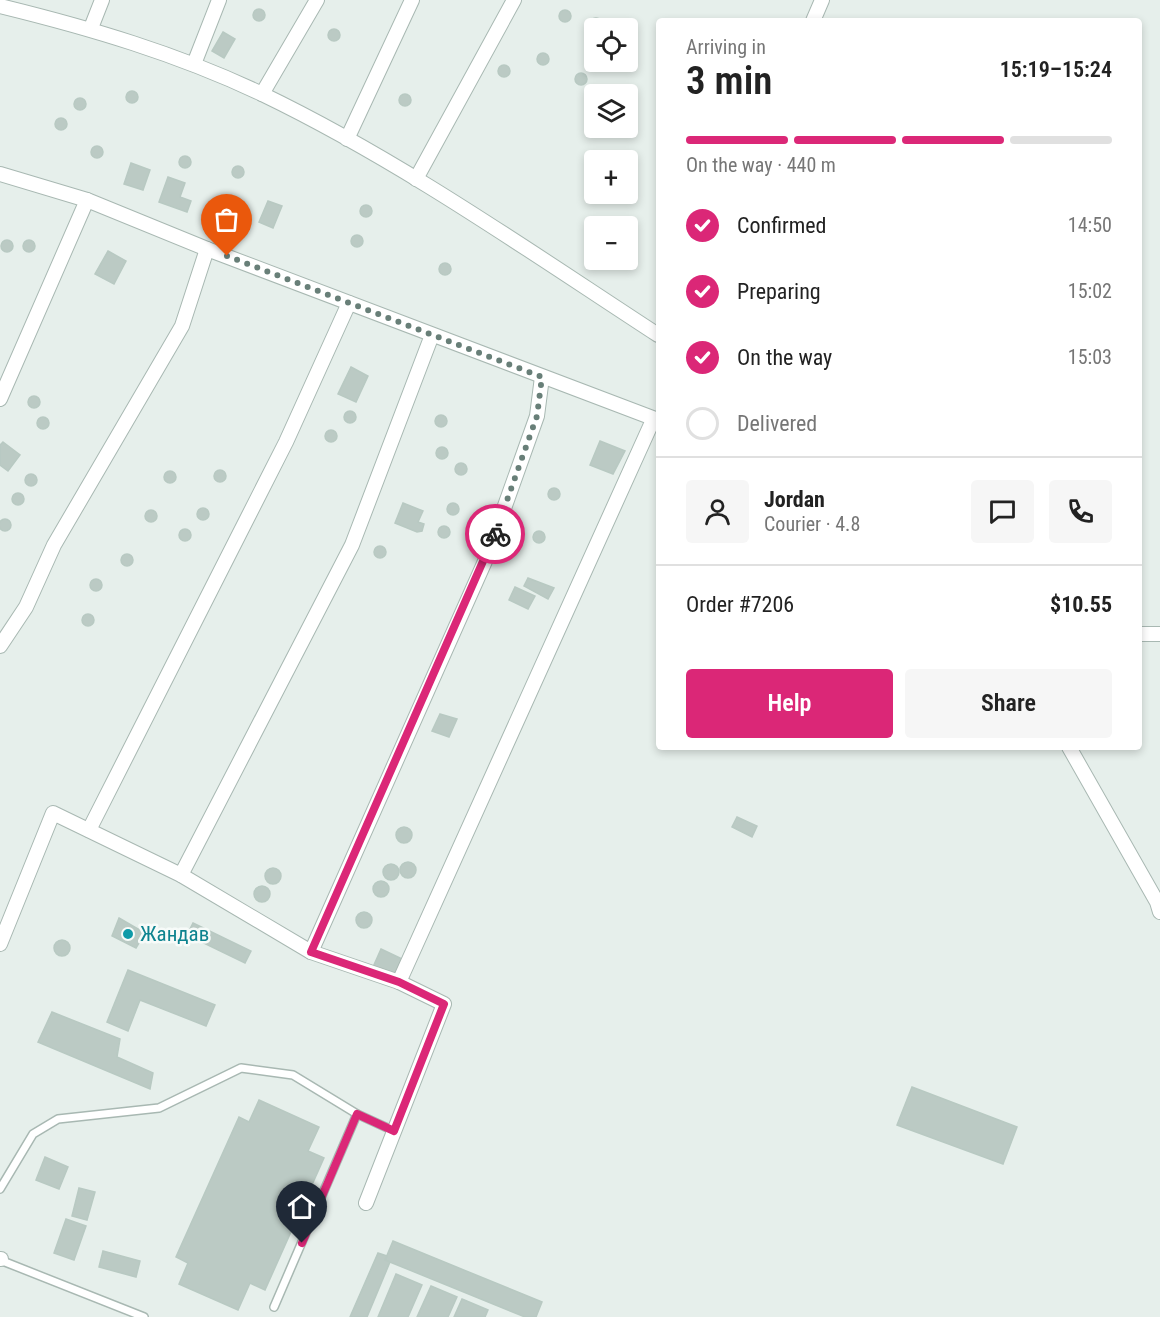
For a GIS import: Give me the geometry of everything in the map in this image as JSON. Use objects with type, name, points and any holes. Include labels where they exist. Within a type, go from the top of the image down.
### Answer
[{"type":"street","points":[[91,28],[102,0]]},
{"type":"street","points":[[194,64],[219,0]]},
{"type":"street","points":[[262,94],[317,0]]},
{"type":"street","points":[[347,139],[412,0]]},
{"type":"street","points":[[416,179],[514,0]]},
{"type":"street","points":[[814,18],[822,0]]},
{"type":"street","points":[[0,6],[91,28],[194,64],[262,94],[416,179],[656,333]]},
{"type":"street","points":[[0,174],[87,200],[207,249],[656,420],[399,982]]},
{"type":"street","points":[[0,399],[87,200]]},
{"type":"street","points":[[0,646],[26,607],[54,545],[182,326],[207,249]]},
{"type":"street","points":[[89,831],[286,442],[349,303]]},
{"type":"street","points":[[181,875],[352,545],[432,335]]},
{"type":"street","points":[[311,952],[486,559],[537,416],[542,377]]},
{"type":"street","points":[[1142,634],[1160,634]]},
{"type":"street","points":[[1071,750],[1157,902],[1160,912]]},
{"type":"street","points":[[0,944],[54,813],[181,875],[311,952],[399,982],[444,1004],[366,1203]]},
{"type":"lane","points":[[0,1189],[33,1134],[58,1119],[159,1108],[241,1068],[293,1075],[357,1114],[394,1131]]},
{"type":"lane","points":[[274,1307],[357,1114]]},
{"type":"lane","points":[[0,1259],[144,1317]]},
{"type":"building","points":[[261,9],[265,15],[261,21],[257,21],[253,13]]},
{"type":"building","points":[[567,10],[571,16],[567,22],[563,22],[559,14]]},
{"type":"building","points":[[336,29],[340,35],[336,41],[332,41],[328,33]]},
{"type":"building","points":[[223,32],[235,39],[224,58],[212,51]]},
{"type":"building","points":[[545,53],[549,59],[545,65],[541,65],[537,57]]},
{"type":"building","points":[[506,65],[510,71],[506,77],[502,77],[498,69]]},
{"type":"building","points":[[579,73],[587,77],[583,85],[575,81]]},
{"type":"building","points":[[134,91],[138,97],[134,103],[130,103],[126,95]]},
{"type":"building","points":[[407,94],[411,100],[407,106],[403,106],[399,98]]},
{"type":"building","points":[[82,98],[86,104],[82,110],[78,110],[74,102]]},
{"type":"building","points":[[63,118],[67,124],[63,130],[59,130],[55,122]]},
{"type":"building","points":[[99,146],[103,152],[99,158],[95,158],[91,150]]},
{"type":"building","points":[[187,156],[191,162],[187,168],[183,168],[179,160]]},
{"type":"building","points":[[131,163],[150,170],[143,190],[124,184]]},
{"type":"building","points":[[240,166],[244,172],[240,178],[236,178],[232,170]]},
{"type":"building","points":[[168,177],[185,183],[180,197],[191,201],[187,212],[159,202]]},
{"type":"building","points":[[268,201],[282,206],[273,228],[259,222]]},
{"type":"building","points":[[224,205],[228,211],[224,217],[220,217],[216,209]]},
{"type":"building","points":[[368,205],[372,211],[368,217],[364,217],[360,209]]},
{"type":"building","points":[[359,235],[363,241],[359,247],[355,247],[351,239]]},
{"type":"building","points":[[9,240],[13,246],[9,252],[5,252],[1,244]]},
{"type":"building","points":[[31,240],[35,246],[31,252],[27,252],[23,244]]},
{"type":"building","points":[[108,251],[126,261],[114,284],[95,274]]},
{"type":"building","points":[[447,263],[451,269],[447,275],[443,275],[439,267]]},
{"type":"building","points":[[351,367],[368,376],[356,402],[338,394]]},
{"type":"building","points":[[36,396],[40,402],[36,408],[32,408],[28,400]]},
{"type":"building","points":[[352,411],[356,417],[352,423],[348,423],[344,415]]},
{"type":"building","points":[[443,415],[447,421],[443,427],[439,427],[435,419]]},
{"type":"building","points":[[45,417],[49,423],[45,429],[41,429],[37,421]]},
{"type":"building","points":[[333,430],[337,436],[333,442],[329,442],[325,434]]},
{"type":"building","points":[[600,441],[625,451],[613,474],[590,465]]},
{"type":"building","points":[[3,442],[20,455],[8,471],[0,465],[0,445]]},
{"type":"building","points":[[444,447],[448,453],[444,459],[440,459],[436,451]]},
{"type":"building","points":[[463,463],[467,469],[463,475],[459,475],[455,467]]},
{"type":"building","points":[[222,470],[226,476],[222,482],[218,482],[214,474]]},
{"type":"building","points":[[172,471],[176,477],[172,483],[168,483],[164,475]]},
{"type":"building","points":[[33,474],[37,480],[33,486],[29,486],[25,478]]},
{"type":"building","points":[[556,488],[560,494],[556,500],[552,500],[548,492]]},
{"type":"building","points":[[20,493],[24,499],[20,505],[16,505],[12,497]]},
{"type":"building","points":[[403,503],[423,511],[418,522],[424,524],[422,531],[417,532],[395,523]]},
{"type":"building","points":[[455,503],[459,509],[455,515],[451,515],[447,507]]},
{"type":"building","points":[[205,508],[209,514],[205,520],[201,520],[197,512]]},
{"type":"building","points":[[153,510],[157,516],[153,522],[149,522],[145,514]]},
{"type":"building","points":[[5,519],[11,525],[5,531],[-1,525]]},
{"type":"building","points":[[446,526],[450,532],[446,538],[442,538],[438,530]]},
{"type":"building","points":[[187,529],[191,535],[187,541],[183,541],[179,533]]},
{"type":"building","points":[[541,531],[545,537],[541,543],[537,543],[533,535]]},
{"type":"building","points":[[382,546],[386,552],[382,558],[378,558],[374,550]]},
{"type":"building","points":[[129,554],[133,560],[129,566],[125,566],[121,558]]},
{"type":"building","points":[[528,578],[554,588],[548,599],[524,586]]},
{"type":"building","points":[[98,579],[102,585],[98,591],[94,591],[90,583]]},
{"type":"building","points":[[515,587],[535,596],[528,609],[509,600]]},
{"type":"building","points":[[90,614],[94,620],[90,626],[86,626],[82,618]]},
{"type":"building","points":[[440,714],[457,719],[449,737],[432,731]]},
{"type":"building","points":[[737,817],[757,826],[752,837],[732,827]]},
{"type":"building","points":[[404,827],[410,829],[412,835],[410,841],[404,843],[398,841],[396,835],[398,829]]},
{"type":"building","points":[[408,862],[414,864],[416,870],[414,876],[408,878],[402,876],[400,870],[402,864]]},
{"type":"building","points":[[391,864],[397,866],[399,872],[397,878],[391,880],[385,878],[383,872],[385,866]]},
{"type":"building","points":[[273,868],[279,870],[281,876],[279,882],[273,884],[267,882],[265,876],[267,870]]},
{"type":"building","points":[[381,881],[387,883],[389,889],[387,895],[381,897],[375,895],[373,889],[375,883]]},
{"type":"building","points":[[262,886],[268,888],[270,894],[268,900],[262,902],[256,900],[254,894],[256,888]]},
{"type":"building","points":[[364,912],[370,914],[372,920],[370,926],[364,928],[358,926],[356,920],[358,914]]},
{"type":"building","name":"Жандав","points":[[119,918],[145,933],[136,948],[112,936]]},
{"type":"building","points":[[193,923],[251,951],[245,963],[187,935]]},
{"type":"building","points":[[62,940],[68,942],[70,948],[68,954],[62,956],[56,954],[54,948],[56,942]]},
{"type":"building","points":[[381,949],[402,959],[397,975],[373,967]]},
{"type":"building","points":[[128,970],[215,1005],[206,1026],[140,1000],[128,1031],[107,1022]]},
{"type":"building","points":[[52,1012],[120,1039],[117,1057],[153,1073],[150,1089],[38,1042]]},
{"type":"building","points":[[912,1087],[1017,1127],[1003,1164],[897,1125]]},
{"type":"building","points":[[259,1100],[319,1127],[308,1151],[324,1158],[265,1290],[250,1283],[238,1310],[179,1284],[188,1263],[176,1257],[239,1117],[249,1122]]},
{"type":"building","points":[[45,1157],[68,1167],[59,1189],[36,1180]]},
{"type":"building","points":[[79,1188],[95,1192],[87,1220],[72,1216]]},
{"type":"building","points":[[66,1219],[86,1226],[74,1260],[54,1253]]},
{"type":"building","points":[[393,1241],[542,1302],[536,1317],[525,1317],[385,1260]]},
{"type":"building","points":[[103,1251],[140,1261],[136,1277],[99,1267]]},
{"type":"building","points":[[378,1253],[387,1256],[385,1260],[390,1262],[367,1317],[350,1317]]},
{"type":"building","points":[[396,1274],[422,1285],[408,1317],[378,1317]]},
{"type":"building","points":[[431,1286],[457,1297],[448,1317],[417,1317]]},
{"type":"building","points":[[462,1299],[488,1310],[485,1317],[454,1317]]},
{"type":"way so far","points":[[227,256],[542,377],[537,416],[495,534]]},
{"type":"place","name":"Жандав","points":[[128,934]]},
{"type":"route","points":[[302,1243],[357,1114],[394,1131],[444,1004],[399,982],[311,952],[486,559],[495,534]]}]
